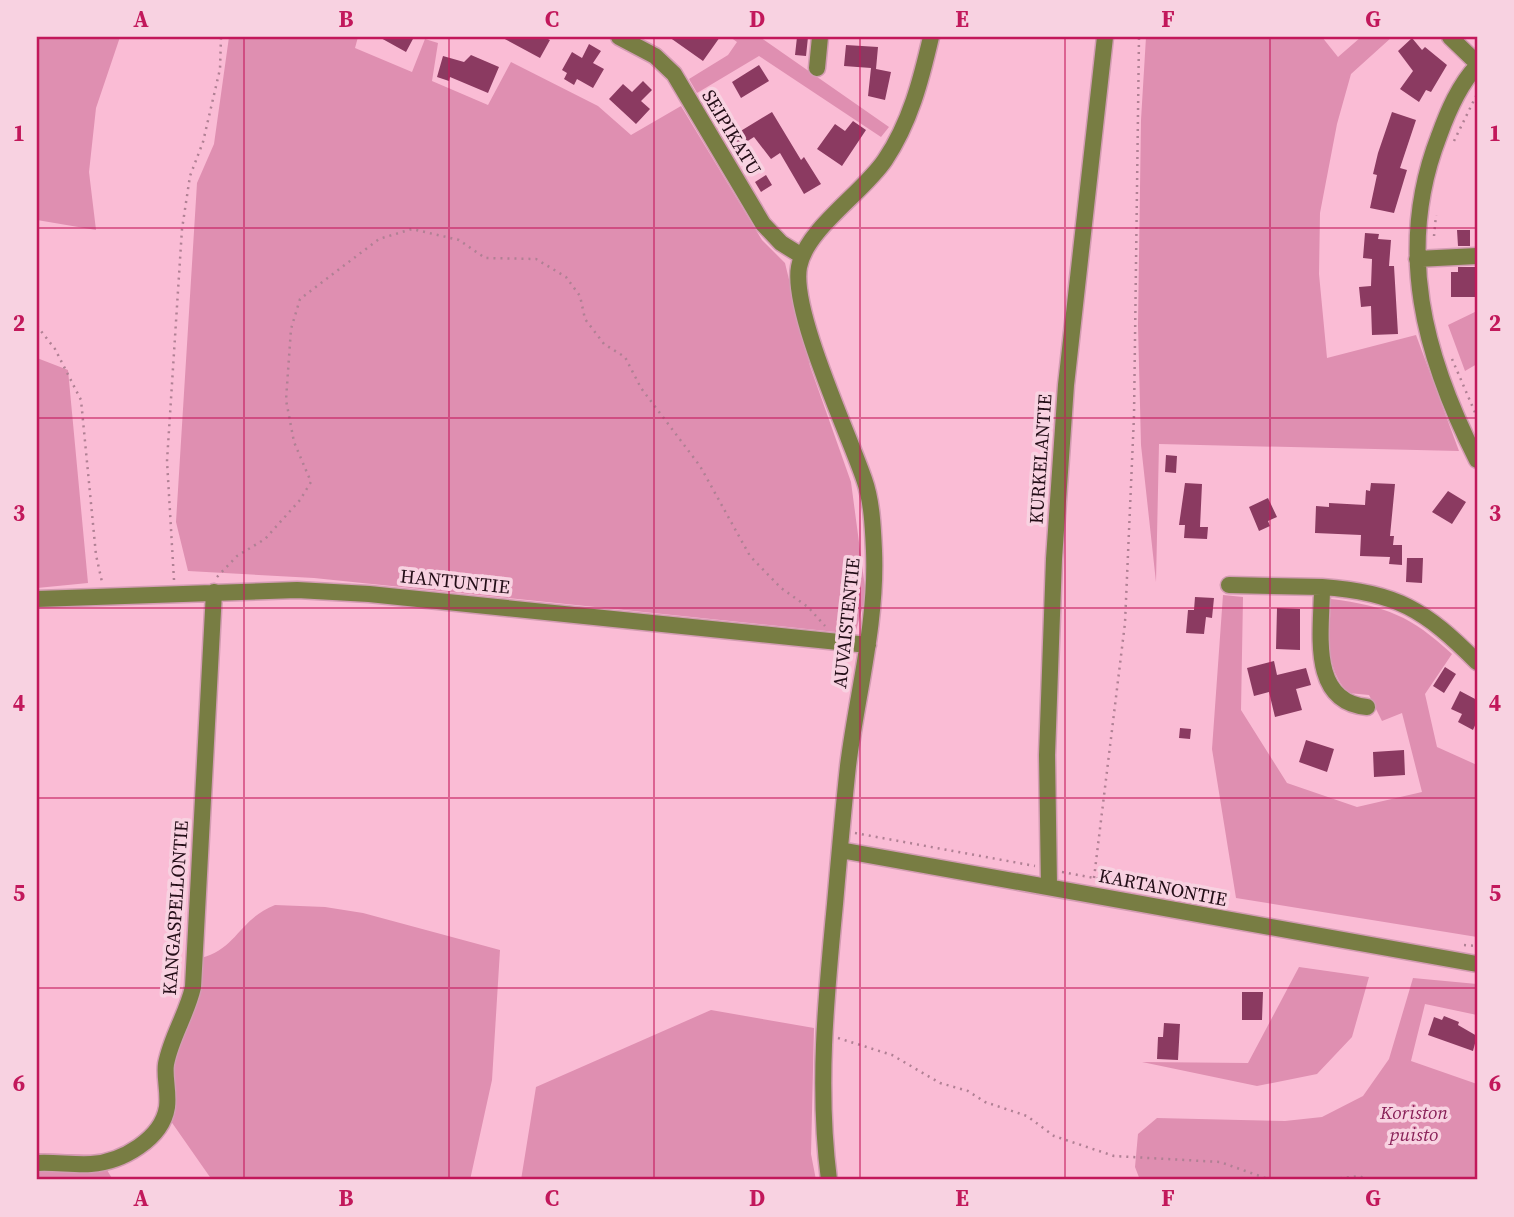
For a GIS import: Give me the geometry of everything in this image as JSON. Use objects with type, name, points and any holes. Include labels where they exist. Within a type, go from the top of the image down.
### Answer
[{"type":"street","name":"SEIPIKATU","points":[[619,37],[655,57],[674,74],[763,224],[781,243],[802,256]]},
{"type":"street","points":[[817,68],[820,37]]},
{"type":"street","points":[[802,256],[814,238],[874,174],[894,147],[914,102],[931,37]]},
{"type":"street","name":"KURKELANTIE","points":[[1049,886],[1047,754],[1054,559],[1066,385],[1105,37]]},
{"type":"street","points":[[1450,37],[1477,64],[1448,112],[1432,153],[1420,198],[1417,259],[1427,334],[1477,460]]},
{"type":"street","name":"AUVAISTENTIE","points":[[802,256],[798,275],[802,303],[866,483],[873,530],[875,579],[868,645],[848,763],[822,1028],[821,1104],[829,1180]]},
{"type":"street","points":[[1417,259],[1477,256]]},
{"type":"street","points":[[1229,585],[1322,587],[1382,596],[1405,604],[1434,621],[1477,662]]},
{"type":"street","points":[[1322,587],[1322,659],[1327,682],[1342,700],[1353,706],[1367,707]]},
{"type":"street","name":"HANTUNTIE","points":[[37,599],[297,590],[446,600],[868,645]]},
{"type":"street","name":"KANGASPELLONTIE","points":[[37,1163],[90,1164],[116,1159],[146,1142],[162,1125],[167,1106],[165,1067],[170,1048],[188,1010],[193,988],[208,593]]},
{"type":"street","name":"KARTANONTIE","points":[[840,850],[1477,964]]},
{"type":"path","points":[[176,593],[170,559],[167,461],[182,229],[190,176],[203,142],[220,69],[221,37]]},
{"type":"path","points":[[1094,878],[1125,623],[1134,416],[1139,37]]},
{"type":"path","points":[[208,593],[237,556],[265,539],[300,500],[311,482],[294,442],[286,400],[290,329],[299,299],[379,239],[412,229],[459,240],[485,258],[536,259],[566,277],[580,296],[585,319],[604,344],[625,357],[641,388],[700,466],[750,556],[781,588],[808,607],[841,644]]},
{"type":"path","points":[[37,327],[55,349],[81,400],[96,555],[106,596]]},
{"type":"path","points":[[842,831],[1024,864]]},
{"type":"path","points":[[822,1028],[844,1041],[892,1055],[940,1083],[968,1091],[985,1102],[1027,1116],[1054,1136],[1114,1156],[1220,1162],[1270,1180]]},
{"type":"path","points":[[1326,1180],[1359,1175],[1368,1180]]},
{"type":"green space","points":[[37,37],[120,37],[96,108],[89,172],[96,230],[37,220]]},
{"type":"green space","points":[[229,37],[358,37],[355,48],[412,72],[425,39],[438,43],[432,81],[488,105],[511,62],[598,106],[631,135],[681,106],[762,240],[785,263],[810,366],[851,482],[866,595],[855,634],[314,578],[188,571],[176,522],[197,183],[214,144]]},
{"type":"green space","points":[[730,37],[760,37],[889,127],[881,137],[759,56],[697,93],[689,79],[728,55],[737,42]]},
{"type":"green space","points":[[1146,37],[1322,37],[1338,57],[1361,37],[1392,37],[1351,74],[1337,124],[1320,213],[1319,274],[1327,358],[1416,335],[1459,451],[1159,444],[1156,582],[1141,445],[1138,325],[1141,120]]},
{"type":"green space","points":[[1477,311],[1477,364],[1465,371],[1448,325]]},
{"type":"green space","points":[[37,358],[68,370],[88,583],[37,588]]},
{"type":"green space","points":[[1223,595],[1243,597],[1241,710],[1287,783],[1357,807],[1422,792],[1402,713],[1382,721],[1369,695],[1348,693],[1340,682],[1331,660],[1331,599],[1367,605],[1397,615],[1424,630],[1452,654],[1425,694],[1437,747],[1477,765],[1477,937],[1236,898],[1212,749]]},
{"type":"green space","points":[[275,905],[325,907],[363,913],[500,950],[492,1080],[470,1180],[212,1180],[161,1107],[158,1064],[185,986],[201,958],[223,948],[253,918]]},
{"type":"green space","points":[[1299,967],[1369,977],[1352,1037],[1317,1074],[1257,1086],[1142,1062],[1248,1063]]},
{"type":"green space","name":"Koriston puisto","points":[[1413,978],[1477,984],[1477,1015],[1425,1004],[1411,1061],[1477,1084],[1477,1180],[1140,1180],[1135,1167],[1138,1134],[1157,1118],[1285,1121],[1322,1117],[1363,1096],[1389,1059]]},
{"type":"green space","points":[[711,1010],[814,1028],[811,1154],[816,1180],[521,1180],[536,1087]]},
{"type":"green space","points":[[37,1153],[98,1155],[113,1180],[37,1180]]},
{"type":"building","points":[[379,37],[414,37],[406,52]]},
{"type":"building","points":[[501,37],[544,37],[550,40],[540,58]]},
{"type":"building","points":[[669,37],[720,37],[703,61]]},
{"type":"building","points":[[797,37],[808,37],[806,56],[795,55]]},
{"type":"building","points":[[1412,38],[1422,50],[1425,47],[1447,65],[1431,92],[1426,90],[1419,102],[1400,89],[1413,71],[1398,51]]},
{"type":"building","points":[[589,44],[601,51],[593,63],[604,69],[593,88],[577,79],[574,85],[564,79],[567,73],[562,70],[572,52],[582,58]]},
{"type":"building","points":[[846,45],[878,47],[876,69],[891,72],[885,100],[868,96],[871,68],[844,66]]},
{"type":"building","points":[[471,55],[499,67],[488,93],[450,77],[449,81],[437,77],[443,56],[464,62]]},
{"type":"building","points":[[759,65],[769,81],[741,98],[732,82]]},
{"type":"building","points":[[643,81],[652,90],[641,101],[650,109],[636,124],[609,99],[623,84],[632,92]]},
{"type":"building","points":[[725,108],[739,132],[772,112],[801,160],[804,157],[821,184],[804,194],[780,153],[771,159],[754,137],[735,149],[714,114]]},
{"type":"building","points":[[1392,112],[1416,120],[1400,168],[1407,170],[1394,213],[1370,208],[1377,175],[1373,174]]},
{"type":"building","points":[[853,121],[866,130],[842,166],[817,149],[835,124],[845,131]]},
{"type":"building","points":[[766,175],[772,185],[761,192],[755,182]]},
{"type":"building","points":[[1457,230],[1470,230],[1470,246],[1458,246]]},
{"type":"building","points":[[1365,233],[1379,234],[1378,239],[1391,240],[1389,266],[1394,266],[1398,334],[1372,335],[1371,306],[1361,307],[1359,287],[1371,286],[1372,259],[1363,258]]},
{"type":"building","points":[[1458,267],[1477,267],[1477,297],[1451,297],[1451,272],[1458,272]]},
{"type":"building","points":[[1166,455],[1177,456],[1176,473],[1165,472]]},
{"type":"building","points":[[1185,483],[1202,484],[1200,527],[1208,527],[1207,539],[1184,538],[1185,525],[1179,525]]},
{"type":"building","points":[[1371,483],[1395,484],[1390,536],[1394,536],[1393,545],[1402,545],[1402,565],[1389,564],[1390,557],[1360,556],[1361,535],[1315,533],[1316,506],[1329,507],[1329,503],[1365,505],[1366,490],[1370,491]]},
{"type":"building","points":[[1448,491],[1466,502],[1452,524],[1432,512]]},
{"type":"building","points":[[1268,498],[1277,517],[1268,521],[1270,526],[1259,531],[1249,507]]},
{"type":"building","points":[[1407,558],[1423,558],[1422,583],[1406,582]]},
{"type":"building","points":[[1195,597],[1214,598],[1212,618],[1206,617],[1204,634],[1186,633],[1188,610],[1194,610]]},
{"type":"building","points":[[1277,608],[1300,609],[1300,650],[1276,649]]},
{"type":"building","points":[[1274,661],[1277,675],[1306,668],[1311,685],[1296,689],[1302,710],[1275,717],[1269,692],[1254,696],[1247,668]]},
{"type":"building","points":[[1445,667],[1456,674],[1444,693],[1433,686]]},
{"type":"building","points":[[1460,691],[1477,700],[1477,721],[1473,730],[1458,722],[1462,714],[1451,709]]},
{"type":"building","points":[[1180,728],[1191,729],[1190,739],[1179,738]]},
{"type":"building","points":[[1306,740],[1334,749],[1327,772],[1299,762]]},
{"type":"building","points":[[1404,750],[1405,775],[1374,777],[1373,752]]},
{"type":"building","points":[[1242,992],[1263,992],[1262,1020],[1242,1020]]},
{"type":"building","points":[[1444,1016],[1459,1022],[1458,1025],[1477,1036],[1473,1051],[1428,1035],[1434,1017],[1442,1020]]},
{"type":"building","points":[[1164,1023],[1180,1024],[1178,1060],[1157,1059],[1158,1037],[1163,1037]]}]
